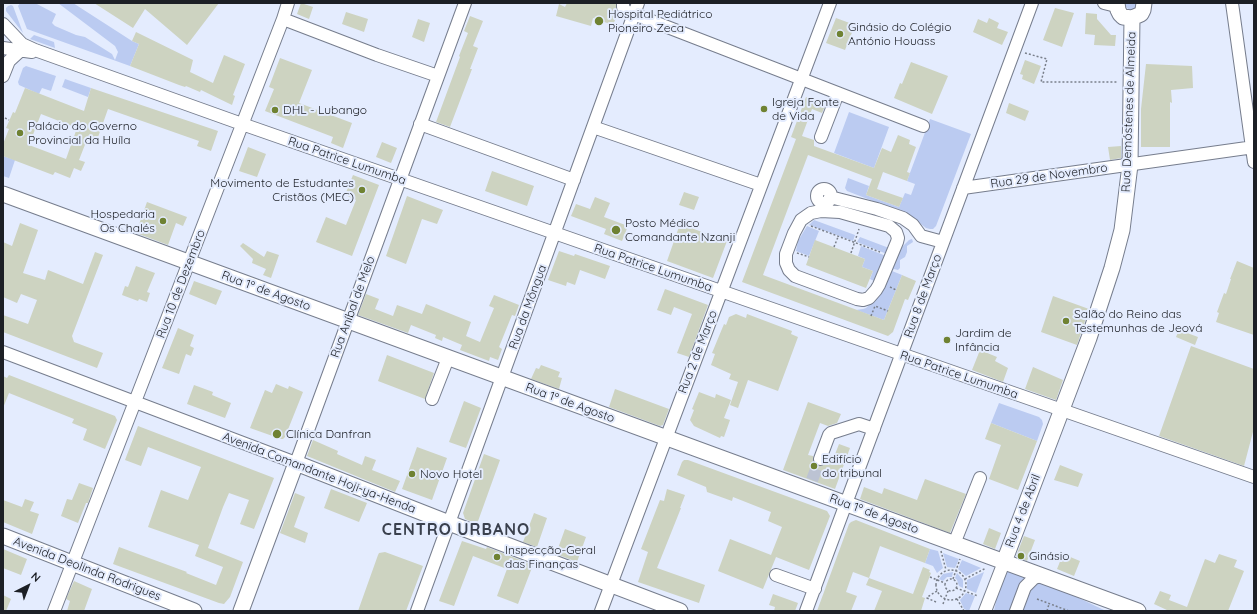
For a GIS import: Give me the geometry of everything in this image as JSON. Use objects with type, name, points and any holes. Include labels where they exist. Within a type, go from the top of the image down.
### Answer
[{"type":"main road","points":[[1113,4],[1120,14],[1132,18],[1140,14],[1143,10],[1144,3]]},
{"type":"main road","name":"Rua Demóstenes de Almeida","points":[[1061,411],[1089,338],[1112,268],[1122,230],[1130,165],[1132,18]]},
{"type":"main road","name":"Rua 1º de Agosto","points":[[3,194],[666,438],[810,485],[846,504],[1138,611]]},
{"type":"main road","name":"Rua 4 de Abril","points":[[1004,562],[1061,411]]},
{"type":"main road","name":"Avenida Comandante Hoji-ya-Henda","points":[[296,463],[680,611]]},
{"type":"main road","name":"Rua Aníbal de Melo","points":[[241,611],[296,463]]},
{"type":"main road","name":"Avenida Deolinda Rodrigues","points":[[3,536],[194,611]]},
{"type":"street","name":"Rua 10 de Dezembro","points":[[54,611],[288,3]]},
{"type":"street","name":"Rua Aníbal de Melo","points":[[296,463],[420,124],[466,3]]},
{"type":"street","points":[[623,3],[624,9],[636,9],[802,79],[923,126]]},
{"type":"street","name":"Rua 2 de Março","points":[[601,611],[830,3]]},
{"type":"street","name":"Rua 8 de Março","points":[[806,611],[1032,3]]},
{"type":"street","points":[[1232,3],[1254,162]]},
{"type":"street","name":"Rua da Môngua","points":[[417,611],[636,9]]},
{"type":"street","points":[[283,19],[377,55],[438,76]]},
{"type":"street","points":[[3,25],[5,36],[3,43]]},
{"type":"street","name":"Rua Patrice Lumumba","points":[[3,25],[22,44],[53,56],[400,180],[1254,477]]},
{"type":"street","name":"Rua Patrice Lumumba","points":[[3,48],[53,56]]},
{"type":"street","points":[[3,76],[6,56],[21,50]]},
{"type":"street","points":[[821,137],[838,93]]},
{"type":"street","points":[[420,124],[574,180]]},
{"type":"street","points":[[593,127],[761,185]]},
{"type":"street","name":"Rua 29 de Novembro","points":[[963,188],[1253,147]]},
{"type":"street","points":[[830,198],[858,204],[903,218],[913,225],[921,236]]},
{"type":"street","points":[[888,226],[896,232],[898,238],[876,290],[869,298],[863,300],[856,299],[795,276],[789,270],[786,263],[786,254],[800,222],[812,213],[821,210],[840,212],[943,242]]},
{"type":"street","name":"Avenida Comandante Hoji-ya-Henda","points":[[3,352],[296,463]]},
{"type":"street","points":[[432,398],[452,359]]},
{"type":"street","points":[[820,459],[831,433],[859,424],[874,429]]},
{"type":"street","points":[[954,544],[980,478]]},
{"type":"street","name":"Rua 4 de Abril","points":[[985,611],[1004,562]]},
{"type":"street","points":[[776,575],[814,589]]},
{"type":"street","points":[[1016,611],[1025,587],[1034,578],[1041,576]]},
{"type":"path","points":[[1025,53],[1047,59],[1041,82],[1124,82]]},
{"type":"path","points":[[5,118],[10,120]]},
{"type":"path","points":[[851,253],[863,219]]},
{"type":"path","points":[[800,222],[891,256]]},
{"type":"path","points":[[834,247],[838,236]]},
{"type":"path","points":[[871,316],[875,306],[888,311]]},
{"type":"path","points":[[940,550],[946,570]]},
{"type":"path","points":[[953,579],[961,557]]},
{"type":"path","points":[[965,579],[986,568]]},
{"type":"path","points":[[946,570],[956,570],[961,573],[965,579],[965,591],[957,598],[949,600],[940,595],[937,591],[935,586],[936,580],[942,572],[946,570]]},
{"type":"path","points":[[930,578],[945,583]]},
{"type":"path","points":[[945,583],[948,579],[953,579]]},
{"type":"path","points":[[953,579],[957,583],[956,588]]},
{"type":"path","points":[[945,583],[945,588],[948,591]]},
{"type":"path","points":[[948,591],[952,591],[956,588],[978,596]]},
{"type":"path","points":[[936,602],[927,598],[937,591]]},
{"type":"path","points":[[943,604],[948,591]]},
{"type":"path","points":[[957,598],[964,611]]},
{"type":"path","points":[[1037,599],[1069,611]]},
{"type":"path","points":[[1047,611],[1050,604]]},
{"type":"shaded area","points":[[20,3],[35,3],[56,14],[52,23],[55,26],[76,35],[85,37],[112,54],[115,60],[118,52],[115,46],[58,3],[73,3],[139,44],[130,66],[27,29],[18,6]]},
{"type":"shaded area","points":[[1125,3],[1137,3],[1136,8],[1129,10]]},
{"type":"shaded area","points":[[11,5],[13,6],[23,33],[6,11],[6,8]]},
{"type":"shaded area","points":[[34,35],[54,42],[55,48],[30,39]]},
{"type":"shaded area","points":[[26,66],[56,76],[51,91],[42,88],[39,94],[19,85],[18,82],[23,68]]},
{"type":"shaded area","points":[[65,79],[91,88],[88,97],[62,87]]},
{"type":"shaded area","points":[[849,112],[889,127],[874,168],[834,153]]},
{"type":"shaded area","points":[[930,119],[971,134],[936,226],[933,229],[926,228],[909,215],[847,191],[845,188],[848,178],[869,186],[866,195],[899,207],[905,193],[911,195],[915,184],[907,181]]},
{"type":"shaded area","points":[[3,156],[15,160],[9,178],[3,176]]},
{"type":"shaded area","points":[[814,220],[855,235],[853,241],[809,225]]},
{"type":"shaded area","points":[[807,226],[819,231],[809,256],[796,251],[798,241]]},
{"type":"shaded area","points":[[860,237],[889,248],[887,254],[857,242]]},
{"type":"shaded area","points":[[912,239],[913,242],[907,246],[905,257],[900,260],[900,268],[892,271],[902,275],[884,320],[856,310],[866,308],[876,298],[898,251]]},
{"type":"shaded area","points":[[861,246],[886,256],[876,282],[870,279],[873,271],[862,267],[865,259],[858,256]]},
{"type":"shaded area","points":[[999,403],[1039,417],[1042,420],[1043,424],[1037,441],[991,423]]},
{"type":"shaded area","points":[[930,549],[938,551],[943,568],[937,573],[933,566],[925,563]]},
{"type":"shaded area","points":[[943,553],[959,559],[955,568],[947,567]]},
{"type":"shaded area","points":[[962,560],[981,568],[966,576],[958,569]]},
{"type":"shaded area","points":[[1004,562],[1106,611],[994,611]]},
{"type":"shaded area","points":[[953,572],[952,577],[947,577],[943,581],[939,579],[943,574]]},
{"type":"shaded area","points":[[984,572],[976,593],[967,589],[967,580]]},
{"type":"shaded area","points":[[957,573],[963,580],[963,588],[959,586],[955,578]]},
{"type":"shaded area","points":[[966,593],[975,596],[969,611],[964,609],[960,600]]},
{"type":"building","points":[[94,3],[219,3],[187,45],[145,9],[133,28]]},
{"type":"building","points":[[301,3],[313,7],[309,19],[297,14]]},
{"type":"building","name":"Hospital Pediátrico Pioneiro Zeca","points":[[567,3],[614,3],[616,4],[618,13],[613,25],[593,18],[591,26],[556,16],[559,4],[565,7]]},
{"type":"building","points":[[1055,8],[1074,13],[1062,47],[1043,40]]},
{"type":"building","points":[[346,12],[368,19],[364,32],[342,24]]},
{"type":"building","points":[[1086,13],[1097,14],[1097,19],[1111,35],[1116,35],[1115,46],[1094,45],[1095,35],[1085,34]]},
{"type":"building","points":[[470,16],[483,21],[473,46],[478,48],[470,69],[472,69],[450,127],[436,122],[468,33],[464,31]]},
{"type":"building","name":"Ginásio do Colégio António Houass","points":[[836,18],[855,25],[845,50],[826,43]]},
{"type":"building","points":[[989,18],[999,23],[997,28],[1008,32],[1002,45],[973,32],[978,19],[987,23]]},
{"type":"building","points":[[418,19],[430,23],[424,42],[412,37]]},
{"type":"building","points":[[136,32],[193,60],[190,72],[213,83],[224,55],[245,64],[233,95],[235,96],[232,105],[201,90],[200,92],[186,86],[179,85],[130,66],[139,44],[132,41]]},
{"type":"building","points":[[280,58],[312,70],[299,103],[352,123],[343,148],[331,143],[333,137],[265,111],[274,89],[269,87]]},
{"type":"building","points":[[1025,60],[1041,66],[1034,84],[1022,79],[1023,75],[1020,74]]},
{"type":"building","points":[[911,62],[948,76],[932,114],[894,98],[900,83],[902,84]]},
{"type":"building","points":[[1146,64],[1192,66],[1193,88],[1171,90],[1172,103],[1170,102],[1170,147],[1141,147],[1141,109]]},
{"type":"building","points":[[25,88],[84,111],[91,88],[218,131],[211,151],[197,146],[199,141],[108,109],[97,140],[88,137],[79,160],[85,162],[81,171],[74,168],[70,178],[55,172],[53,175],[3,156],[3,144],[9,129],[6,128],[13,112],[15,113]],"holes":[[[41,114],[77,128],[66,159],[29,145]]]},
{"type":"building","points":[[806,97],[826,104],[822,113],[812,109],[802,136],[814,140],[814,146],[874,168],[882,148],[891,152],[898,135],[910,140],[909,144],[916,147],[907,172],[910,173],[907,181],[883,172],[877,189],[903,198],[899,207],[866,195],[872,179],[808,155],[763,275],[884,320],[902,275],[916,281],[908,300],[905,299],[893,332],[888,336],[742,282],[796,139],[791,137]]},
{"type":"building","points":[[1009,103],[1029,111],[1025,121],[1006,113]]},
{"type":"building","points":[[382,142],[397,148],[391,163],[376,157]]},
{"type":"building","points":[[1121,146],[1121,158],[1110,160],[1108,147]]},
{"type":"building","points":[[248,147],[266,154],[257,177],[239,171]]},
{"type":"building","points":[[492,171],[534,186],[527,206],[485,191]]},
{"type":"building","points":[[353,175],[379,185],[352,256],[316,242],[326,217],[346,225],[356,200],[345,195]]},
{"type":"building","points":[[684,192],[699,197],[694,210],[679,205]]},
{"type":"building","points":[[407,196],[443,210],[437,224],[422,219],[406,264],[386,256]]},
{"type":"building","points":[[595,197],[610,203],[604,217],[628,226],[622,241],[604,234],[606,229],[571,216],[576,204],[590,209]]},
{"type":"building","points":[[147,202],[187,217],[183,226],[176,223],[168,245],[136,233]]},
{"type":"building","points":[[20,223],[38,230],[23,273],[45,280],[48,270],[83,284],[95,252],[103,255],[72,336],[74,342],[103,353],[97,368],[3,332],[3,315],[28,324],[37,300],[21,294],[17,303],[3,297],[3,242],[12,246]]},
{"type":"building","points":[[680,224],[727,241],[713,278],[667,261]]},
{"type":"building","points":[[815,240],[865,259],[862,267],[873,271],[866,288],[806,265]]},
{"type":"building","points":[[243,243],[264,257],[267,251],[279,255],[271,278],[263,275],[266,269],[252,263],[253,259],[240,246]]},
{"type":"building","points":[[559,251],[574,256],[575,254],[610,266],[605,279],[580,270],[575,285],[567,282],[566,286],[548,280]]},
{"type":"building","points":[[1237,261],[1254,268],[1254,335],[1216,322],[1219,313],[1217,312],[1224,293],[1226,294]]},
{"type":"building","points":[[136,266],[155,273],[147,292],[150,293],[147,302],[139,299],[138,301],[122,295],[125,286],[128,287]]},
{"type":"building","points":[[194,281],[222,291],[216,305],[189,294]]},
{"type":"building","points":[[665,289],[708,305],[689,357],[677,353],[692,314],[674,307],[671,315],[657,310]]},
{"type":"building","points":[[366,294],[379,299],[375,309],[393,316],[397,305],[422,314],[426,304],[471,322],[466,336],[480,342],[494,308],[489,306],[494,295],[519,305],[515,316],[512,315],[499,347],[502,349],[498,360],[490,357],[489,361],[460,350],[462,345],[443,337],[442,341],[435,338],[436,335],[411,325],[408,333],[358,315]]},
{"type":"building","name":"Salão do Reino das Testemunhas de Jeová","points":[[1053,296],[1089,309],[1077,345],[1041,332]]},
{"type":"building","points":[[736,314],[746,318],[747,314],[792,331],[791,334],[798,337],[778,391],[748,380],[738,408],[730,405],[738,382],[729,379],[731,374],[711,365],[715,354],[712,353],[724,324],[726,325],[729,317]]},
{"type":"building","points":[[178,328],[194,335],[190,346],[194,348],[191,356],[186,354],[179,374],[162,368]]},
{"type":"building","points":[[1179,330],[1198,337],[1195,345],[1176,337]]},
{"type":"building","points":[[1191,346],[1254,369],[1254,428],[1244,466],[1159,436]]},
{"type":"building","points":[[980,350],[997,357],[995,361],[1008,368],[1003,382],[972,370]]},
{"type":"building","points":[[387,355],[434,373],[425,399],[378,381]]},
{"type":"building","points":[[541,365],[560,372],[558,377],[562,378],[559,389],[531,379],[536,368],[539,369]]},
{"type":"building","points":[[1033,367],[1063,380],[1056,400],[1025,389]]},
{"type":"building","points":[[9,375],[115,416],[117,420],[105,449],[83,440],[87,429],[72,423],[74,419],[9,393],[3,408],[3,376],[7,378]]},
{"type":"building","points":[[276,384],[288,389],[289,386],[303,392],[283,439],[250,428],[265,390],[272,393]]},
{"type":"building","points":[[194,385],[213,392],[212,395],[231,403],[225,418],[187,404]]},
{"type":"building","points":[[615,389],[669,409],[663,425],[660,426],[609,407]]},
{"type":"building","points":[[699,392],[715,398],[716,394],[731,400],[724,418],[730,420],[724,437],[721,436],[720,438],[694,426],[690,420],[694,410],[692,409]]},
{"type":"building","points":[[464,401],[481,408],[466,448],[449,442]]},
{"type":"building","points":[[808,402],[841,414],[837,423],[828,426],[820,423],[808,455],[813,456],[814,464],[821,466],[828,462],[830,455],[834,457],[839,444],[850,448],[835,489],[783,470]]},
{"type":"building","points":[[991,423],[1037,441],[1018,490],[989,479],[1001,445],[985,439]]},
{"type":"building","points":[[138,426],[274,478],[254,529],[240,524],[249,500],[229,493],[223,507],[208,548],[243,562],[230,597],[224,604],[113,564],[119,547],[187,572],[186,573],[216,585],[223,567],[195,556],[199,545],[148,527],[161,490],[188,500],[201,467],[148,447],[141,466],[125,460]]},
{"type":"building","points":[[313,440],[338,451],[337,454],[362,465],[365,456],[376,460],[372,470],[400,481],[395,492],[307,456]]},
{"type":"building","name":"Novo Hotel","points":[[417,447],[447,458],[432,500],[402,489]]},
{"type":"building","points":[[484,454],[500,460],[477,524],[465,519],[463,513]]},
{"type":"building","points":[[684,460],[688,460],[827,511],[830,516],[809,570],[776,557],[763,589],[718,571],[730,539],[771,555],[782,527],[768,521],[771,512],[733,497],[732,501],[707,492],[706,487],[677,475]]},
{"type":"building","points":[[1060,465],[1083,474],[1078,487],[1054,480]]},
{"type":"building","points":[[925,479],[966,494],[950,533],[860,499],[864,487],[882,494],[884,488],[917,500]]},
{"type":"building","points":[[79,483],[93,488],[88,503],[86,503],[78,523],[61,516],[67,499],[72,500]]},
{"type":"building","points":[[331,489],[367,503],[359,522],[324,508]]},
{"type":"building","points":[[667,489],[685,495],[657,568],[705,585],[699,603],[638,582],[648,552],[641,549],[660,500],[664,501]]},
{"type":"building","points":[[295,493],[305,497],[294,527],[308,533],[305,543],[280,533]]},
{"type":"building","points":[[25,499],[34,502],[30,511],[39,514],[32,534],[3,522],[3,500],[22,507]]},
{"type":"building","points":[[534,513],[547,518],[537,547],[523,542]]},
{"type":"building","points":[[856,520],[930,549],[925,563],[880,546],[869,578],[853,572],[846,592],[857,596],[851,611],[817,611],[849,524]]},
{"type":"building","points":[[989,528],[1001,533],[995,549],[983,544]]},
{"type":"building","points":[[565,529],[586,537],[577,562],[556,554]]},
{"type":"building","points":[[1024,536],[1035,540],[1027,561],[1016,556]]},
{"type":"building","points":[[462,541],[486,549],[487,547],[533,565],[518,604],[497,596],[507,569],[473,556],[454,606],[439,601]]},
{"type":"building","points":[[3,549],[27,559],[21,575],[3,568]]},
{"type":"building","points":[[385,552],[423,566],[406,611],[358,611],[378,555],[379,553]]},
{"type":"building","points":[[1063,554],[1080,561],[1074,576],[1057,569]]},
{"type":"building","points":[[1219,554],[1237,560],[1234,567],[1244,571],[1228,611],[1169,611],[1154,604],[1160,591],[1171,595],[1169,600],[1187,607],[1205,559],[1215,563]]},
{"type":"building","points":[[923,567],[930,570],[929,572],[931,573],[922,597],[925,598],[921,611],[874,611],[882,591],[866,585],[869,578],[913,594]]},
{"type":"building","points":[[74,581],[92,589],[84,611],[67,611],[70,601],[66,599]]},
{"type":"building","points":[[773,594],[798,603],[795,611],[774,611],[775,607],[769,605]]},
{"type":"building","points":[[3,595],[11,599],[6,611],[3,611]]},
{"type":"tunnel","points":[[812,480],[820,459]]},
{"type":"place","name":"Hospital Pediátrico Pioneiro Zeca","points":[[599,21]]},
{"type":"place","name":"Ginásio do Colégio António Houass","points":[[840,34]]},
{"type":"place","name":"Igreja Fonte de Vida","points":[[764,109]]},
{"type":"place","name":"DHL - Lubango","points":[[275,110]]},
{"type":"place","name":"Palácio do Governo Provincial da Huíla","points":[[20,133]]},
{"type":"place","name":"Movimento de Estudantes Cristãos (MEC)","points":[[362,190]]},
{"type":"place","name":"Hospedaria Os Chalés","points":[[163,221]]},
{"type":"place","name":"Posto Médico Comandante Nzanji","points":[[616,230]]},
{"type":"place","name":"Salão do Reino das Testemunhas de Jeová","points":[[1066,321]]},
{"type":"place","name":"Jardim de Infância","points":[[947,340]]},
{"type":"place","name":"Clínica Danfran","points":[[277,434]]},
{"type":"place","name":"Edifício do tribunal","points":[[814,466]]},
{"type":"place","name":"Novo Hotel","points":[[412,474]]},
{"type":"place","name":"Ginásio","points":[[1021,556]]},
{"type":"place","name":"Inspecção-Geral das Finanças","points":[[497,557]]},
{"type":"district","name":"CENTRO URBANO","points":[[456,530]]}]
